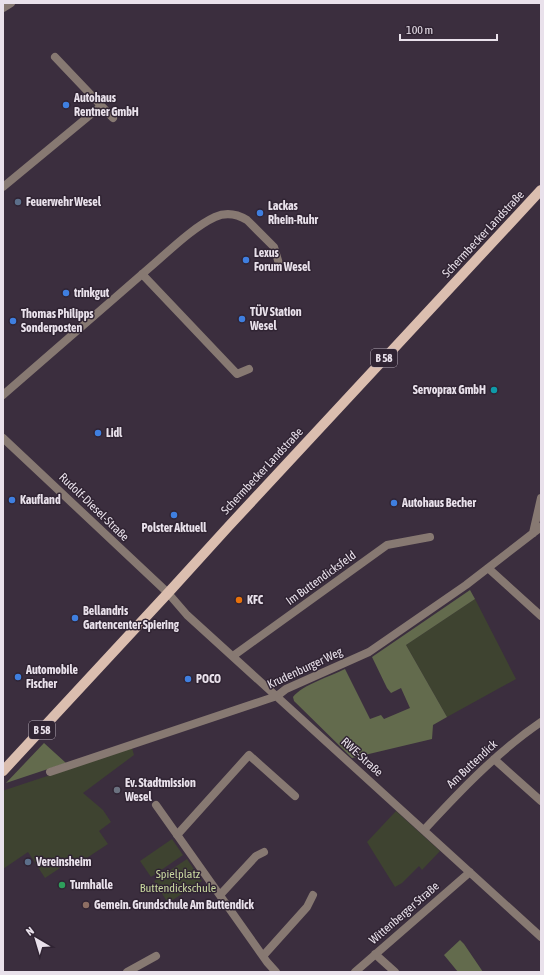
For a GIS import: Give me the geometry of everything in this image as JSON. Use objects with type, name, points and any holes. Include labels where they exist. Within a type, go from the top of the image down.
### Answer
[{"type":"main road","name":"Schermbecker Landstraße","points":[[3,771],[228,526],[541,190]]},
{"type":"street","points":[[3,8],[11,3]]},
{"type":"street","points":[[55,57],[113,118]]},
{"type":"street","points":[[3,187],[101,106]]},
{"type":"street","points":[[3,395],[74,331],[184,238],[207,221],[223,214],[235,215],[247,220],[274,247],[280,267]]},
{"type":"street","points":[[142,274],[237,374],[249,369]]},
{"type":"street","name":"Rudolf-Diesel-Straße","points":[[3,438],[168,593]]},
{"type":"street","points":[[533,533],[541,498]]},
{"type":"street","name":"Krudenburger Weg","points":[[50,772],[277,696],[286,689],[369,652],[460,589],[541,527]]},
{"type":"street","name":"Im Buttendicksfeld","points":[[233,656],[387,545],[430,537]]},
{"type":"street","points":[[488,568],[541,616]]},
{"type":"street","name":"RWE-Straße","points":[[168,593],[187,615],[541,936]]},
{"type":"street","name":"Am Buttendick","points":[[424,830],[461,790],[494,759],[541,722]]},
{"type":"street","points":[[177,835],[249,755],[296,796]]},
{"type":"street","points":[[494,759],[541,801]]},
{"type":"street","points":[[156,805],[263,956],[276,972]]},
{"type":"street","points":[[220,895],[256,856],[264,852]]},
{"type":"street","name":"Wittenberger Straße","points":[[355,972],[470,872]]},
{"type":"street","points":[[263,956],[307,907],[313,895]]},
{"type":"street","points":[[375,954],[395,972]]},
{"type":"street","points":[[127,972],[156,956]]},
{"type":"green space","points":[[470,590],[475,599],[406,645],[447,717],[433,725],[432,739],[352,758],[294,701],[293,697],[303,689],[317,681],[345,669],[370,719],[381,715],[384,719],[410,708],[401,688],[391,693],[387,688],[372,657]]},
{"type":"green space","points":[[475,599],[516,679],[447,717],[406,645]]},
{"type":"green space","points":[[44,743],[66,763],[6,783]]},
{"type":"green space","points":[[132,748],[134,755],[83,793],[103,810],[111,822],[99,831],[108,844],[73,867],[69,862],[45,878],[28,852],[3,869],[3,791]]},
{"type":"green space","points":[[396,811],[440,851],[422,870],[419,866],[402,883],[395,887],[367,842]]},
{"type":"green space","points":[[172,839],[183,855],[151,877],[140,861]]},
{"type":"green space","name":"Spielplatz Buttendickschule","points":[[187,859],[202,881],[168,903],[154,881]]},
{"type":"green space","points":[[460,940],[483,972],[458,972],[444,955]]},
{"type":"place","name":"Autohaus Rentner GmbH","points":[[66,105]]},
{"type":"place","name":"Feuerwehr Wesel","points":[[18,202]]},
{"type":"place","name":"Lackas Rhein-Ruhr","points":[[260,213]]},
{"type":"place","name":"Lexus Forum Wesel","points":[[246,260]]},
{"type":"place","name":"trinkgut","points":[[66,293]]},
{"type":"place","name":"TÜV Station Wesel","points":[[242,319]]},
{"type":"place","name":"Thomas Philipps Sonderposten","points":[[13,321]]},
{"type":"place","name":"Servoprax GmbH","points":[[494,390]]},
{"type":"place","name":"Lidl","points":[[98,433]]},
{"type":"place","name":"Kaufland","points":[[12,500]]},
{"type":"place","name":"Autohaus Becher","points":[[394,503]]},
{"type":"place","name":"Polster Aktuell","points":[[174,515]]},
{"type":"place","name":"KFC","points":[[239,600]]},
{"type":"place","name":"Bellandris Gartencenter Spiering","points":[[75,618]]},
{"type":"place","name":"Automobile Fischer","points":[[18,677]]},
{"type":"place","name":"POCO","points":[[188,679]]},
{"type":"place","name":"Ev. Stadtmission Wesel","points":[[117,790]]},
{"type":"place","name":"Vereinsheim","points":[[28,862]]},
{"type":"place","name":"Turnhalle","points":[[62,885]]},
{"type":"place","name":"Gemein. Grundschule Am Buttendick","points":[[86,905]]}]
